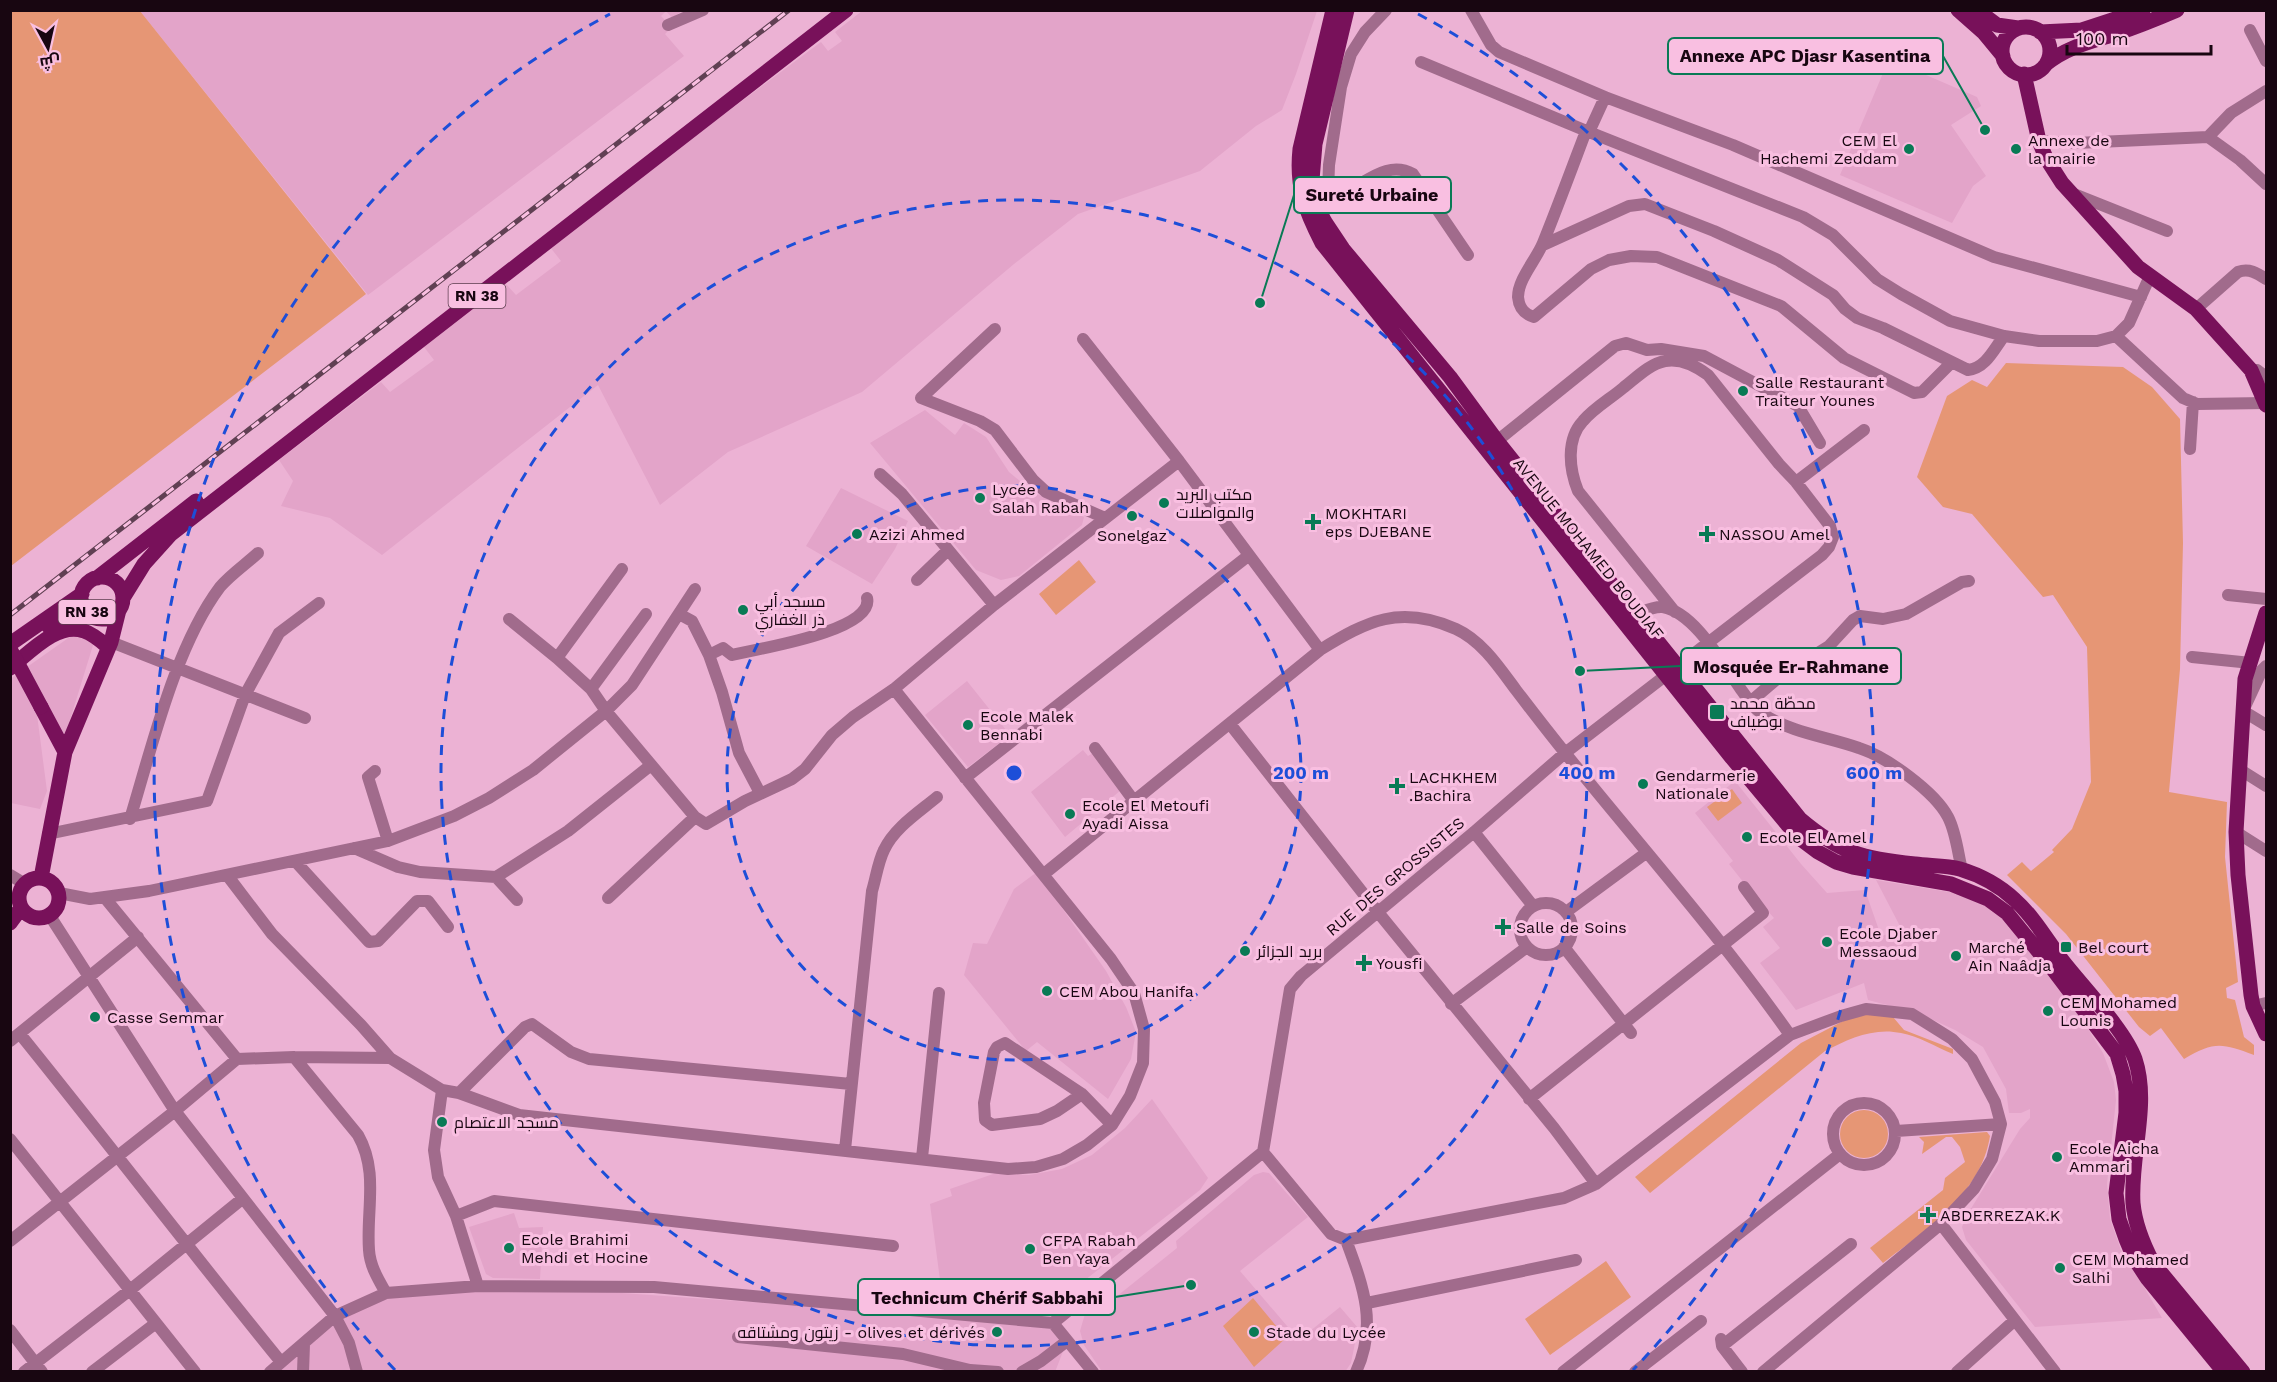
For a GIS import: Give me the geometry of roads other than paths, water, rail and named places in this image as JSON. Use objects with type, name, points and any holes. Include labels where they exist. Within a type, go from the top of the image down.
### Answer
[{"type":"main road","name":"RN 38","points":[[10,656],[54,623],[74,616],[107,618],[121,604],[144,564],[171,534],[303,425],[833,10]]},
{"type":"main road","name":"RN 38","points":[[10,644],[82,594],[87,584],[303,425],[846,10]]},
{"type":"main road","name":"AVENUE MOHAMED BOUDIAF","points":[[1333,10],[1300,149],[1298,169],[1325,222],[1343,249],[1450,377],[1497,441],[1636,614],[1732,758],[1802,840],[1836,862],[1951,884],[1988,899],[2007,913],[2052,968],[2117,1054],[2123,1074],[2126,1113],[2116,1192],[2119,1219],[2126,1239],[2147,1278],[2224,1371]]},
{"type":"main road","name":"AVENUE MOHAMED BOUDIAF","points":[[1347,10],[1315,144],[1312,180],[1322,243],[1672,670],[1794,812],[1820,836],[1849,853],[1876,860],[1962,870],[2004,890],[2024,909],[2127,1042],[2135,1059],[2140,1100],[2133,1202],[2142,1242],[2153,1263],[2243,1371]]},
{"type":"main road","points":[[1958,10],[1984,33],[2003,56],[2010,69],[2024,74],[2036,72],[2064,50],[2130,29],[2177,10]]},
{"type":"main road","points":[[1977,10],[1996,25],[2033,28],[2040,32],[2045,37],[2050,50],[2046,64]]},
{"type":"main road","points":[[2040,32],[2082,30],[2143,10]]},
{"type":"main road","points":[[2003,56],[2005,39],[2018,28]]},
{"type":"main road","points":[[2024,74],[2039,141],[2046,158],[2062,183],[2138,267],[2196,309],[2252,370],[2266,404]]},
{"type":"main road","name":"RN 38","points":[[97,578],[104,577],[118,584],[121,604]]},
{"type":"main road","name":"RN 38","points":[[82,594],[83,606],[95,617]]},
{"type":"main road","points":[[41,878],[65,752],[109,644],[121,604]]},
{"type":"main road","points":[[2266,613],[2245,679],[2236,832],[2238,875],[2266,1034]]},
{"type":"main road","points":[[95,617],[109,644]]},
{"type":"main road","points":[[10,668],[66,629],[84,631],[109,644]]},
{"type":"main road","points":[[10,649],[65,752]]},
{"type":"main road","points":[[10,923],[21,908],[19,894],[25,884],[41,878],[54,884],[59,892],[60,901],[57,909],[50,915],[42,918],[33,917],[21,908]]},
{"type":"street","points":[[668,25],[703,10]]},
{"type":"street","points":[[1315,204],[1328,193],[1329,165],[1341,87],[1347,64],[1360,38],[1386,10]]},
{"type":"street","points":[[1471,10],[1491,45],[1499,52],[1605,97],[1733,145],[1994,257],[2141,297]]},
{"type":"street","points":[[2250,30],[2266,61]]},
{"type":"street","points":[[1421,62],[1588,132],[1803,217],[1833,235],[1877,279],[1950,321],[2004,336],[2039,341],[2097,340],[2116,336],[2129,323],[2150,276]]},
{"type":"street","points":[[2208,137],[2231,113],[2266,91]]},
{"type":"street","points":[[1605,97],[1588,132],[1543,245],[1523,282],[1518,295],[1522,311],[1534,317],[1591,269],[1609,260],[1631,256],[1657,257],[1780,306],[1844,358],[1914,393],[1922,392],[1951,363]]},
{"type":"street","points":[[2039,141],[2076,143],[2208,137],[2240,160],[2266,184]]},
{"type":"street","points":[[1315,204],[1349,191],[1380,173],[1404,169],[1413,174],[1468,255]]},
{"type":"street","points":[[2070,193],[2167,231]]},
{"type":"street","points":[[1543,245],[1629,206],[1645,204],[1714,231],[1778,260],[1833,296],[1857,318],[1883,328],[1968,370],[1983,365],[2004,336]]},
{"type":"street","points":[[2196,309],[2238,272],[2253,271],[2266,279]]},
{"type":"street","points":[[995,329],[921,398],[980,421],[995,430],[1033,480],[1046,492],[1105,518]]},
{"type":"street","points":[[2116,336],[2183,398],[2197,404],[2266,404]]},
{"type":"street","points":[[1083,339],[1132,405],[1179,461],[1320,650]]},
{"type":"street","points":[[1497,441],[1615,346],[1626,343],[1647,350],[1661,349],[1704,356],[1777,393],[1797,406],[1820,443]]},
{"type":"street","name":"RUE DES GROSSISTES","points":[[1263,1152],[1290,989],[1301,976],[1565,753],[1707,642],[1791,580],[1829,547],[1833,537],[1830,526],[1708,375],[1695,366],[1680,361],[1665,360],[1651,366],[1583,421],[1575,433],[1571,452],[1572,476],[1578,491],[1675,612]]},
{"type":"street","points":[[2252,370],[2257,370],[2266,377]]},
{"type":"street","points":[[2190,449],[2193,402]]},
{"type":"street","points":[[1796,482],[1864,430]]},
{"type":"street","points":[[509,619],[591,689],[606,711],[695,817],[706,824],[792,779],[805,769],[832,735],[852,717],[894,689],[993,605],[1179,461]]},
{"type":"street","points":[[880,474],[902,494],[993,605]]},
{"type":"street","points":[[917,580],[948,550]]},
{"type":"street","points":[[130,819],[178,667],[196,627],[221,586],[258,553]]},
{"type":"street","points":[[965,778],[1248,556]]},
{"type":"street","points":[[557,658],[622,569]]},
{"type":"street","points":[[1750,702],[1778,678],[1829,646],[1853,620],[1860,616],[1882,619],[1906,614],[1962,582],[1969,581]]},
{"type":"street","points":[[59,892],[81,898],[105,898],[227,875],[388,841],[454,816],[489,798],[533,770],[606,711],[632,685],[695,589]]},
{"type":"street","points":[[2228,595],[2266,599]]},
{"type":"street","points":[[709,655],[723,648],[732,655],[817,636],[854,620],[864,612],[868,604],[867,598]]},
{"type":"street","points":[[48,834],[130,819],[207,801],[245,695],[279,633],[319,603]]},
{"type":"street","name":"AVENUE MOHAMED BOUDIAF","points":[[1636,614],[1657,607],[1675,612],[1686,619],[1707,642],[1750,702],[1762,714],[1787,726],[1875,754],[1927,792],[1950,819],[1962,870]]},
{"type":"street","points":[[591,689],[646,614]]},
{"type":"street","points":[[679,614],[692,621],[709,655],[739,753],[760,794]]},
{"type":"street","points":[[1044,874],[1320,650],[1354,629],[1379,619],[1407,616],[1431,621],[1457,630],[1495,660],[1565,753],[1721,945],[1790,1035]]},
{"type":"street","points":[[109,644],[178,667],[305,718]]},
{"type":"street","points":[[2192,657],[2251,663]]},
{"type":"street","points":[[2266,666],[2243,711],[2266,725]]},
{"type":"street","points":[[227,875],[272,934],[390,1058],[442,1090],[459,1093],[519,1115],[1008,1169],[1036,1167],[1064,1159],[1087,1145],[1112,1125],[1130,1095],[1143,1063],[1144,1029],[1134,993],[1044,874],[894,689]]},
{"type":"street","points":[[1230,724],[1451,1004],[1560,1135],[1596,1184]]},
{"type":"street","points":[[1095,748],[1134,801]]},
{"type":"street","points":[[354,848],[398,867],[420,872],[496,877],[568,831],[651,765]]},
{"type":"street","points":[[2239,769],[2266,786]]},
{"type":"street","points":[[375,771],[368,777],[388,841]]},
{"type":"street","points":[[845,1150],[872,891],[883,852],[900,828],[937,797]]},
{"type":"street","points":[[609,898],[695,817]]},
{"type":"street","points":[[1474,832],[1533,906]]},
{"type":"street","points":[[2236,832],[2266,851]]},
{"type":"street","points":[[1566,912],[1646,853]]},
{"type":"street","points":[[296,861],[369,942],[378,941],[417,901],[423,899],[428,901],[447,927]]},
{"type":"street","points":[[10,875],[25,884]]},
{"type":"street","points":[[496,877],[517,900]]},
{"type":"street","points":[[1529,1099],[1628,1027],[1721,945],[1763,913],[1744,887]]},
{"type":"street","points":[[105,898],[237,1059]]},
{"type":"street","points":[[1547,903],[1554,904],[1566,912],[1570,919],[1571,933],[1564,947],[1546,954],[1527,947],[1520,930],[1521,921],[1526,912],[1533,906],[1547,903]]},
{"type":"street","points":[[50,915],[175,1112],[335,1316],[349,1343],[357,1371]]},
{"type":"street","points":[[138,937],[15,1038],[118,1156],[186,1245],[281,1362]]},
{"type":"street","points":[[1451,1004],[1527,947]]},
{"type":"street","points":[[1564,947],[1628,1027]]},
{"type":"street","points":[[922,1158],[939,993]]},
{"type":"street","points":[[270,1371],[335,1316],[386,1293],[478,1286],[654,1287],[1053,1323],[1263,1152],[1331,1234],[1346,1240],[1564,1198],[1596,1184],[1790,1035],[1866,1009],[1912,1014],[1952,1039],[1972,1059],[1995,1102],[2001,1124],[1992,1159],[1974,1189],[1941,1224],[1763,1371]]},
{"type":"street","points":[[459,1093],[525,1027],[532,1024],[571,1052],[589,1059],[851,1084]]},
{"type":"street","points":[[1082,1094],[1057,1111],[1040,1119],[992,1125],[985,1120],[984,1103],[994,1052],[997,1047],[1005,1043],[1082,1094],[1112,1125]]},
{"type":"street","points":[[294,1057],[358,1135],[364,1146],[369,1162],[369,1250],[372,1267],[386,1293]]},
{"type":"street","points":[[10,1241],[175,1112],[237,1059],[390,1058]]},
{"type":"street","points":[[442,1090],[434,1150],[438,1177],[456,1216],[478,1286]]},
{"type":"street","points":[[1866,1103],[1877,1106],[1891,1118],[1896,1131],[1891,1149],[1882,1159],[1874,1164],[1863,1166],[1854,1164],[1840,1155],[1833,1140],[1834,1127],[1840,1114],[1857,1104],[1866,1103]]},
{"type":"street","points":[[1896,1131],[2001,1124]]},
{"type":"street","points":[[10,1139],[195,1371]]},
{"type":"street","points":[[1563,1371],[1840,1155]]},
{"type":"street","points":[[24,1371],[39,1368],[242,1199]]},
{"type":"street","points":[[456,1216],[494,1202],[508,1202],[893,1246]]},
{"type":"street","points":[[1941,1224],[2055,1371]]},
{"type":"street","points":[[1346,1240],[1361,1279],[1367,1303],[1368,1324],[1365,1345],[1356,1371]]},
{"type":"street","points":[[1742,1371],[1722,1342],[1851,1244]]},
{"type":"street","points":[[1367,1303],[1576,1260]]},
{"type":"street","points":[[1957,1371],[2015,1320]]},
{"type":"street","points":[[1635,1371],[1701,1321]]},
{"type":"street","points":[[92,1371],[156,1323]]},
{"type":"street","points":[[1053,1323],[1094,1371]]},
{"type":"street","points":[[10,1330],[39,1368]]},
{"type":"street","points":[[738,1337],[903,1354],[970,1370],[998,1371]]},
{"type":"street","points":[[1022,1371],[1041,1361],[1067,1341]]},
{"type":"street","points":[[303,1371],[304,1344]]},
{"type":"railway","points":[[10,615],[789,10]]},
{"type":"place","name":"Annexe APC Djasr Kasentina","points":[[1985,130]]},
{"type":"place","name":"CEM El Hachemi Zeddam","points":[[1909,149]]},
{"type":"place","name":"Annexe de la mairie","points":[[2016,149]]},
{"type":"place","name":"Sureté Urbaine","points":[[1260,303]]},
{"type":"place","name":"Salle Restaurant Traiteur Younes","points":[[1743,391]]},
{"type":"place","name":"Lycée Salah Rabah","points":[[980,498]]},
{"type":"place","name":"مكتب البريد والمواصلات","points":[[1164,503]]},
{"type":"place","name":"Sonelgaz","points":[[1132,516]]},
{"type":"place","name":"MOKHTARI eps DJEBANE","points":[[1313,522]]},
{"type":"place","name":"Azizi Ahmed","points":[[857,534]]},
{"type":"place","name":"NASSOU Amel","points":[[1707,534]]},
{"type":"place","name":"مسجد أبي ذر الغفاري","points":[[743,610]]},
{"type":"place","name":"Mosquée Er-Rahmane","points":[[1580,671]]},
{"type":"place","name":"محطّة محمد بوضياف","points":[[1717,712]]},
{"type":"place","name":"Ecole Malek Bennabi","points":[[968,725]]},
{"type":"place","name":"Gendarmerie Nationale","points":[[1643,784]]},
{"type":"place","name":"LACHKHEM .Bachira","points":[[1397,786]]},
{"type":"place","name":"Ecole El Metoufi Ayadi Aissa","points":[[1070,814]]},
{"type":"place","name":"Ecole El Amel","points":[[1747,837]]},
{"type":"place","name":"Salle de Soins","points":[[1503,927]]},
{"type":"place","name":"Ecole Djaber Messaoud","points":[[1827,942]]},
{"type":"place","name":"Bel court","points":[[2066,947]]},
{"type":"place","name":"بريد الجزائر","points":[[1245,951]]},
{"type":"place","name":"Marché Ain Naâdja","points":[[1956,956]]},
{"type":"place","name":"Yousfi","points":[[1364,963]]},
{"type":"place","name":"CEM Abou Hanifa","points":[[1047,991]]},
{"type":"place","name":"CEM Mohamed Lounis","points":[[2048,1011]]},
{"type":"place","name":"Casse Semmar","points":[[95,1017]]},
{"type":"place","name":"مسجد الاعتصام","points":[[442,1122]]},
{"type":"place","name":"Ecole Aicha Ammari","points":[[2057,1157]]},
{"type":"place","name":"ABDERREZAK.K","points":[[1928,1215]]},
{"type":"place","name":"Ecole Brahimi Mehdi et Hocine","points":[[509,1248]]},
{"type":"place","name":"CFPA Rabah Ben Yaya","points":[[1030,1249]]},
{"type":"place","name":"CEM Mohamed Salhi","points":[[2060,1268]]},
{"type":"place","name":"Technicum Chérif Sabbahi","points":[[1191,1285]]},
{"type":"place","name":"زيتون ومشتاقه - olives et dérivés","points":[[997,1332]]},
{"type":"place","name":"Stade du Lycée","points":[[1254,1332]]}]
